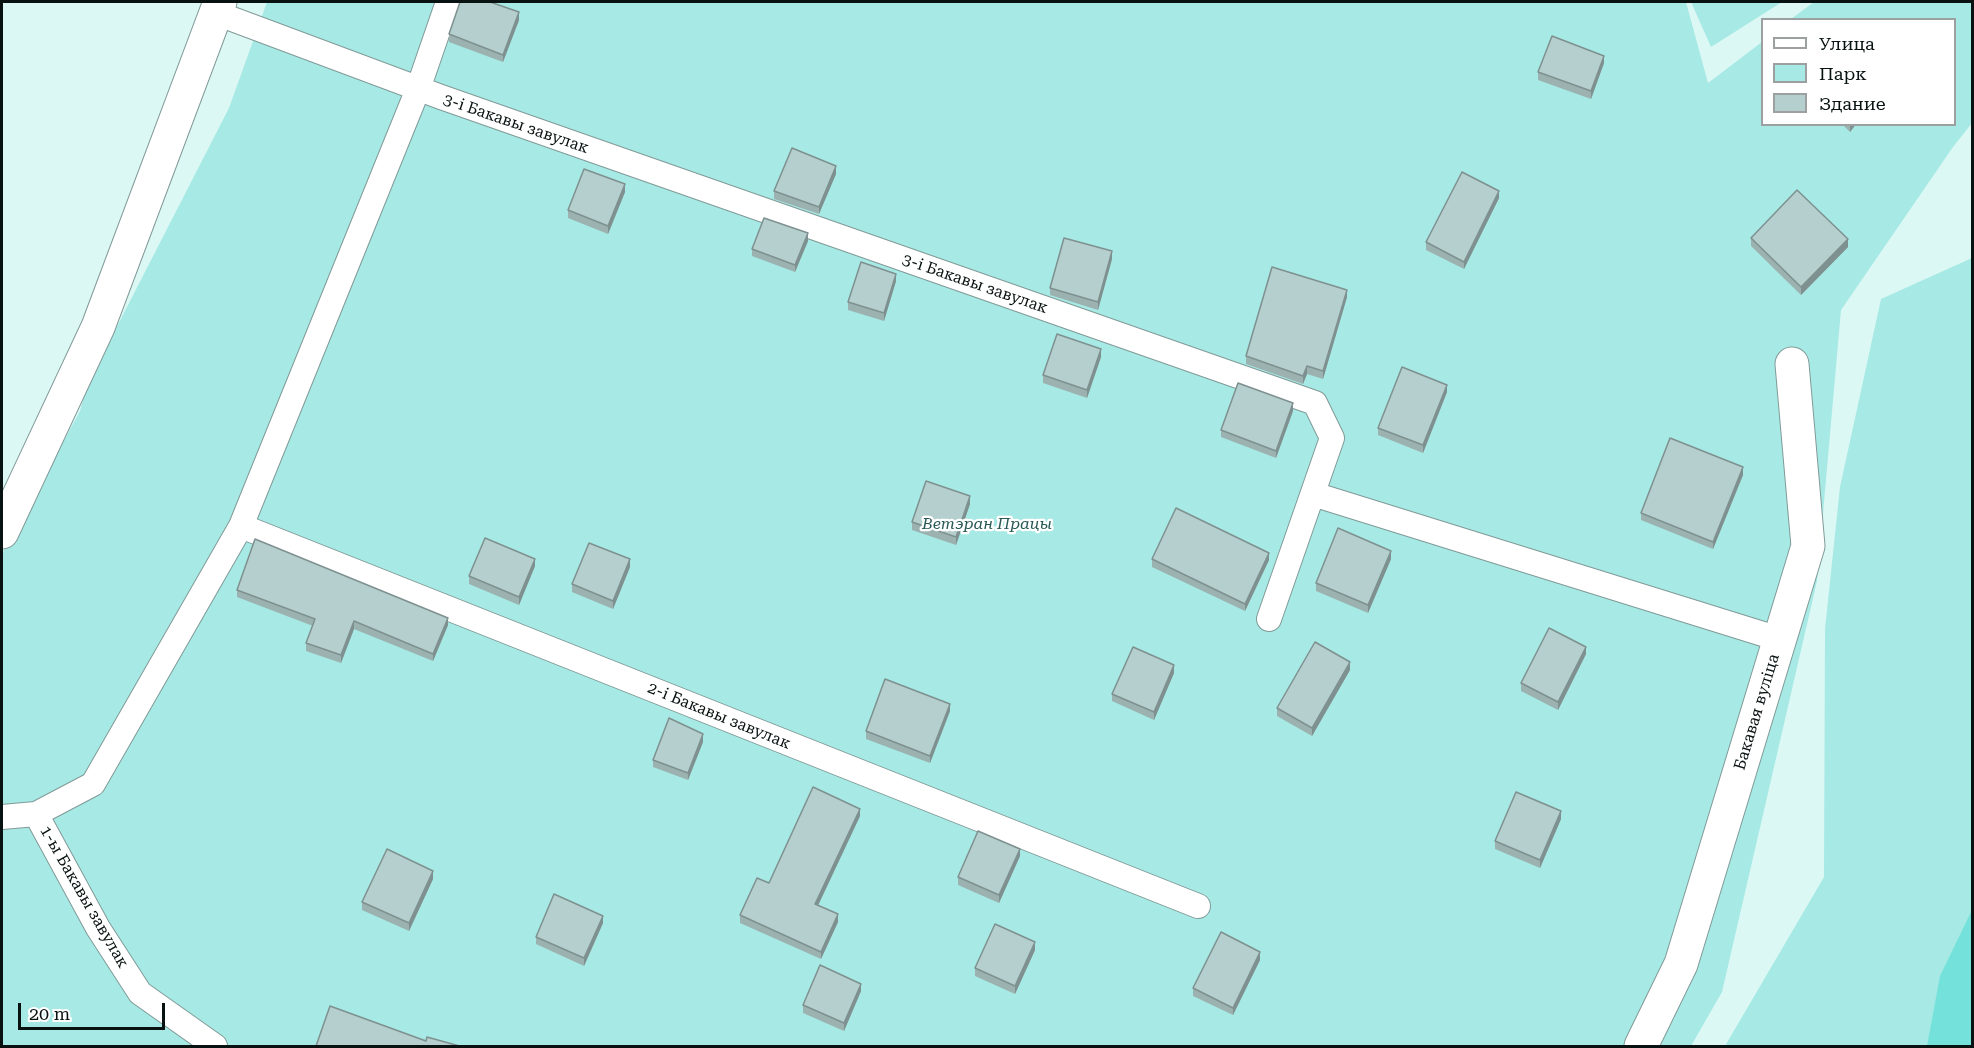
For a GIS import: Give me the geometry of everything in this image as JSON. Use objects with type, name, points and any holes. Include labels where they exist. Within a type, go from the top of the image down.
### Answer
[{"type":"street","points":[[2,532],[98,327],[218,7]]},
{"type":"street","name":"Бакавая вуліца","points":[[1641,1047],[1681,964],[1808,546],[1792,364]]},
{"type":"lane","points":[[2,817],[36,814],[93,784],[241,526],[418,89],[448,2]]},
{"type":"lane","name":"3-і Бакавы завулак","points":[[218,7],[418,89],[1315,403],[1332,438],[1269,619]]},
{"type":"lane","points":[[1313,494],[1779,639]]},
{"type":"lane","name":"2-і Бакавы завулак","points":[[241,526],[1198,906]]},
{"type":"lane","name":"1-ы Бакавы завулак","points":[[36,814],[98,928],[140,993],[215,1047]]},
{"type":"green space","name":"Ветэран Працы","points":[[267,2],[1686,2],[1708,83],[1761,43],[1761,126],[1956,126],[1956,18],[1792,18],[1814,2],[1972,2],[1972,123],[1841,310],[1817,581],[1722,992],[1691,1046],[2,1046],[2,554],[80,411],[87,385],[229,108]]},
{"type":"green space","points":[[1691,2],[1782,2],[1711,47]]},
{"type":"green space","points":[[1972,258],[1972,911],[1928,1046],[1725,1046],[1824,877],[1825,629],[1840,487],[1881,299]]},
{"type":"shaded area","points":[[1972,910],[1972,1046],[1927,1046],[1940,976]]},
{"type":"building","points":[[460,2],[490,2],[519,12],[503,55],[449,34]]},
{"type":"building","points":[[1552,36],[1604,56],[1591,91],[1538,72]]},
{"type":"building","points":[[792,148],[836,166],[819,207],[774,191]]},
{"type":"building","points":[[584,169],[625,184],[608,226],[568,210]]},
{"type":"building","points":[[1462,172],[1499,191],[1464,262],[1426,242]]},
{"type":"building","points":[[1797,190],[1848,239],[1801,287],[1751,238]]},
{"type":"building","points":[[764,218],[808,233],[795,265],[752,249]]},
{"type":"building","points":[[1064,238],[1112,251],[1098,302],[1050,288]]},
{"type":"building","points":[[861,262],[896,274],[884,313],[848,302]]},
{"type":"building","points":[[1272,267],[1347,290],[1323,371],[1307,366],[1303,376],[1246,356]]},
{"type":"building","points":[[1057,334],[1101,349],[1087,390],[1043,375]]},
{"type":"building","points":[[1402,367],[1447,385],[1423,445],[1378,428]]},
{"type":"building","points":[[1238,383],[1293,403],[1276,451],[1221,430]]},
{"type":"building","points":[[1670,438],[1743,467],[1713,542],[1641,513]]},
{"type":"building","points":[[926,481],[970,496],[956,537],[912,522]]},
{"type":"building","points":[[1176,508],[1269,553],[1245,604],[1152,559]]},
{"type":"building","points":[[1338,528],[1391,551],[1368,605],[1316,583]]},
{"type":"building","points":[[485,538],[535,559],[519,597],[469,576]]},
{"type":"building","points":[[255,539],[448,618],[433,654],[354,621],[341,655],[306,643],[315,619],[237,590]]},
{"type":"building","points":[[589,543],[630,559],[613,601],[572,584]]},
{"type":"building","points":[[1549,628],[1586,647],[1558,702],[1521,683]]},
{"type":"building","points":[[1315,642],[1350,662],[1312,728],[1277,708]]},
{"type":"building","points":[[1133,647],[1174,665],[1154,712],[1112,694]]},
{"type":"building","points":[[885,679],[950,704],[930,756],[866,731]]},
{"type":"building","points":[[669,718],[703,734],[688,773],[653,760]]},
{"type":"building","points":[[813,787],[860,809],[815,904],[838,914],[821,952],[740,915],[757,878],[769,883]]},
{"type":"building","points":[[1516,792],[1561,811],[1540,860],[1495,841]]},
{"type":"building","points":[[978,831],[1020,849],[999,895],[958,877]]},
{"type":"building","points":[[387,849],[433,871],[409,923],[362,902]]},
{"type":"building","points":[[554,894],[603,916],[584,958],[536,937]]},
{"type":"building","points":[[995,924],[1035,942],[1015,986],[975,968]]},
{"type":"building","points":[[1221,932],[1260,952],[1233,1008],[1193,988]]},
{"type":"building","points":[[820,965],[861,984],[844,1023],[803,1005]]},
{"type":"building","points":[[330,1006],[426,1041],[427,1037],[463,1047],[318,1047],[316,1046]]}]
